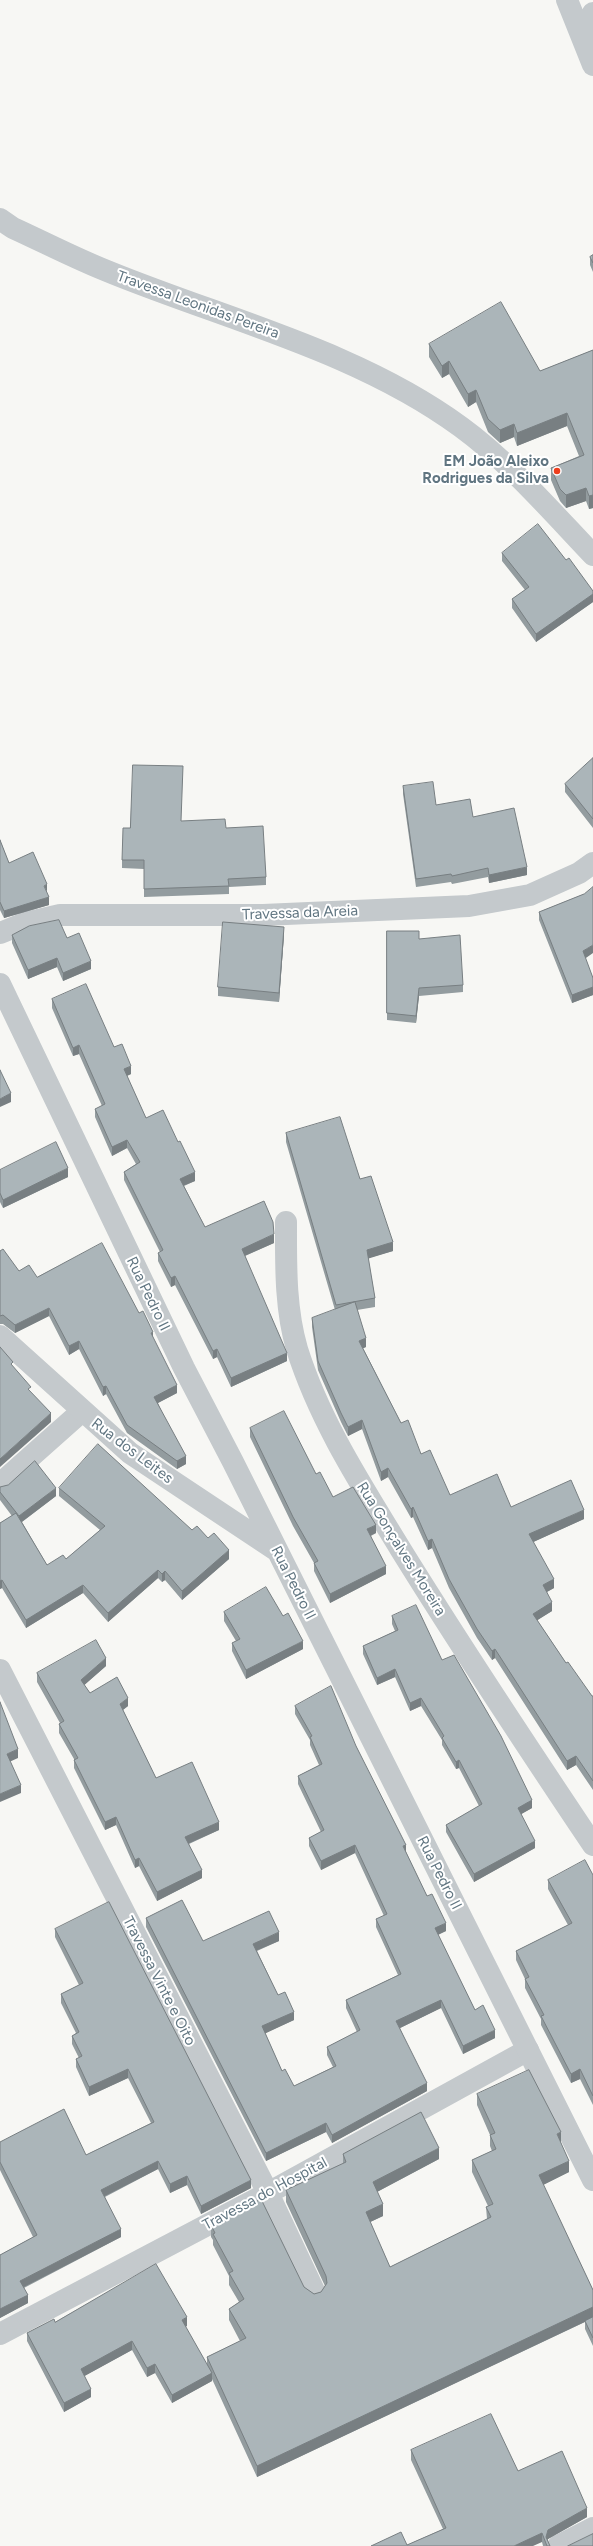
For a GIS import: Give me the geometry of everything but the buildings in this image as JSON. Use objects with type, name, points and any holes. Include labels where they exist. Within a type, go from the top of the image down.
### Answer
[{"type":"street","points":[[567,0],[592,62]]},
{"type":"street","points":[[592,62],[593,13]]},
{"type":"street","name":"Travessa Leonidas Pereira","points":[[0,219],[13,228],[111,273],[300,343],[398,388],[462,427],[526,485],[593,554]]},
{"type":"street","name":"Travessa da Areia","points":[[0,933],[25,923],[60,915],[263,915],[469,906],[530,895],[579,873],[593,863]]},
{"type":"street","name":"Rua Pedro II","points":[[0,984],[184,1368],[593,2180]]},
{"type":"street","name":"Rua Gonçalves Moreira","points":[[286,1222],[286,1281],[290,1313],[297,1347],[315,1400],[358,1479],[423,1586],[593,1845]]},
{"type":"street","name":"Rua dos Leites","points":[[0,1336],[81,1412],[130,1453],[277,1551]]},
{"type":"street","points":[[0,1484],[81,1412]]},
{"type":"street","name":"Travessa Vinte e Oito","points":[[0,1670],[268,2193],[315,2293]]},
{"type":"street","name":"Travessa do Hospital","points":[[0,2334],[268,2193],[528,2050]]},
{"type":"street","points":[[558,2546],[593,2528]]},
{"type":"place","name":"EM João Aleixo Rodrigues da Silva","points":[[557,471]]}]
